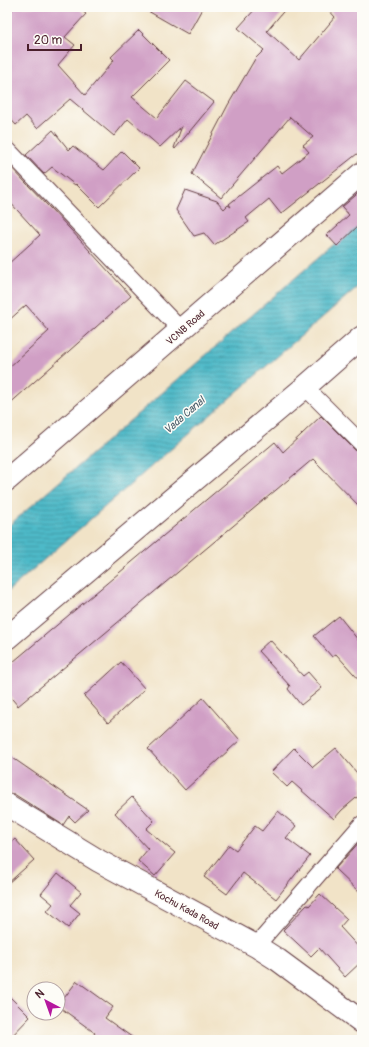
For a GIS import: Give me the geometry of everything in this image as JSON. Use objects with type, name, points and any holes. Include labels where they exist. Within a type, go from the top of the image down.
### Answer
[{"type":"main road","name":"VCNB Road","points":[[7,480],[362,173]]},
{"type":"main road","points":[[7,638],[305,387],[362,337]]},
{"type":"main road","name":"Kochu Kada Road","points":[[7,805],[100,860],[256,946],[278,960],[362,1022]]},
{"type":"street","points":[[7,149],[181,330]]},
{"type":"street","points":[[305,387],[362,444]]},
{"type":"street","points":[[256,946],[362,824]]},
{"type":"water","name":"Vada Canal","points":[[362,220],[362,283],[7,592],[7,527]]},
{"type":"building","points":[[14,7],[77,7],[86,14],[65,37],[75,45],[58,65],[85,95],[114,60],[111,57],[139,30],[169,60],[132,97],[157,118],[186,81],[214,102],[175,149],[174,148],[182,126],[160,147],[128,119],[114,136],[70,99],[37,128],[26,116],[16,125],[7,115],[7,17]]},
{"type":"building","points":[[141,7],[203,7],[188,34]]},
{"type":"building","points":[[257,7],[287,7],[267,31],[299,60],[335,17],[326,7],[362,7],[362,150],[281,214],[269,199],[246,218],[249,222],[214,245],[204,233],[194,236],[176,210],[185,190],[217,201],[224,209],[228,205],[231,207],[229,204],[277,166],[282,173],[309,152],[303,145],[313,137],[290,117],[221,198],[192,174],[228,105],[255,59],[264,50],[238,28]]},
{"type":"building","points":[[53,130],[69,150],[73,146],[104,170],[122,151],[139,168],[99,207],[76,184],[75,185],[52,167],[44,174],[26,155]]},
{"type":"building","points":[[7,163],[131,296],[7,406],[7,369],[49,331],[26,305],[7,322],[7,265],[40,235],[7,199]]},
{"type":"building","points":[[362,190],[362,228],[359,225],[337,246],[327,235],[349,215],[342,207]]},
{"type":"building","points":[[321,416],[362,457],[362,509],[313,459],[18,706],[7,693],[7,667],[275,442],[283,452]]},
{"type":"building","points":[[339,616],[362,645],[362,683],[336,654],[332,657],[314,636]]},
{"type":"building","points":[[270,640],[303,676],[308,672],[322,688],[301,705],[288,689],[290,686],[258,651]]},
{"type":"building","points":[[121,662],[145,689],[108,723],[84,696]]},
{"type":"building","points":[[203,698],[240,740],[185,790],[148,749]]},
{"type":"building","points":[[294,748],[313,767],[336,748],[362,779],[362,793],[334,819],[292,782],[287,787],[271,772]]},
{"type":"building","points":[[7,754],[88,810],[75,822],[69,816],[63,825],[14,794],[7,793]]},
{"type":"building","points":[[132,797],[154,821],[146,829],[175,853],[155,876],[138,861],[148,849],[115,813]]},
{"type":"building","points":[[278,811],[296,826],[286,838],[310,856],[276,899],[243,873],[227,894],[204,877],[229,845],[236,850],[255,826],[262,831]]},
{"type":"building","points":[[15,839],[34,860],[7,884],[7,846]]},
{"type":"building","points":[[362,839],[362,895],[335,869]]},
{"type":"building","points":[[58,873],[81,892],[70,905],[80,913],[68,928],[47,911],[53,904],[41,894]]},
{"type":"building","points":[[320,894],[347,919],[340,927],[362,951],[362,961],[345,977],[319,948],[311,956],[283,930]]},
{"type":"building","points":[[77,981],[113,1007],[105,1018],[136,1040],[90,1040],[95,1033],[66,1012],[66,995]]},
{"type":"building","points":[[7,994],[26,1013],[26,1021],[7,1040]]}]
